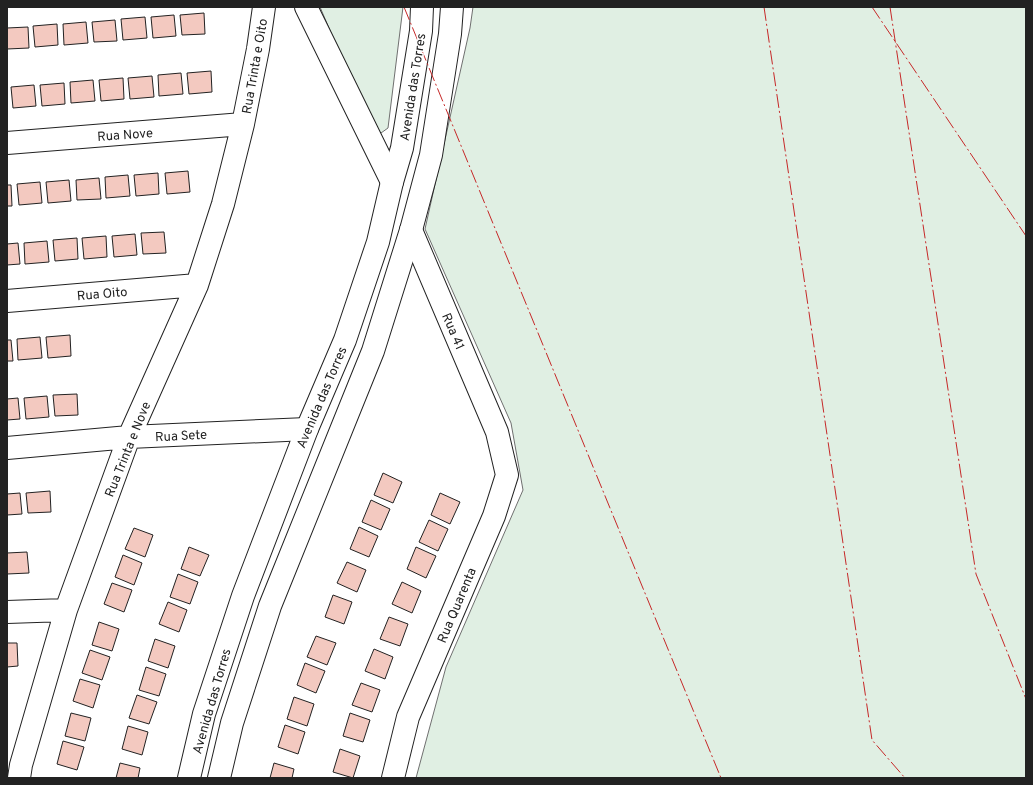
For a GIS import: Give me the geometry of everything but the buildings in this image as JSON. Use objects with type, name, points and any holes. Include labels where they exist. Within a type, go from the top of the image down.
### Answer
[{"type":"street","name":"Rua Trinta e Oito","points":[[243,124],[258,49],[264,7]]},
{"type":"street","points":[[306,7],[392,182]]},
{"type":"street","name":"Avenida das Torres","points":[[189,778],[204,714],[243,596],[307,429],[345,340],[378,242],[392,182],[402,148],[421,31],[422,7]]},
{"type":"street","name":"Avenida das Torres","points":[[219,778],[232,723],[270,606],[372,351],[411,230],[431,155],[450,34],[452,7]]},
{"type":"street","name":"Rua Nove","points":[[7,143],[243,124]]},
{"type":"street","name":"Rua Trinta e Nove","points":[[16,770],[66,610],[129,437],[197,285],[223,204],[243,124]]},
{"type":"street","name":"Rua 41","points":[[411,230],[497,432]]},
{"type":"street","name":"Rua Oito","points":[[7,301],[197,285]]},
{"type":"street","name":"Rua Sete","points":[[7,448],[129,437],[307,429]]},
{"type":"street","name":"Rua Quarenta","points":[[393,778],[408,718],[494,516],[507,475],[497,432]]},
{"type":"street","points":[[7,612],[66,610]]},
{"type":"green space","points":[[320,7],[403,7],[388,128],[381,133],[371,127]]},
{"type":"green space","points":[[473,7],[1026,7],[1026,778],[416,778],[446,667],[523,490],[511,423],[425,229],[470,28]]},
{"type":"power","points":[[404,7],[721,778]]},
{"type":"power","points":[[764,7],[872,740],[905,778]]},
{"type":"power","points":[[872,7],[1026,236]]},
{"type":"power","points":[[890,7],[976,574],[1026,699]]}]
